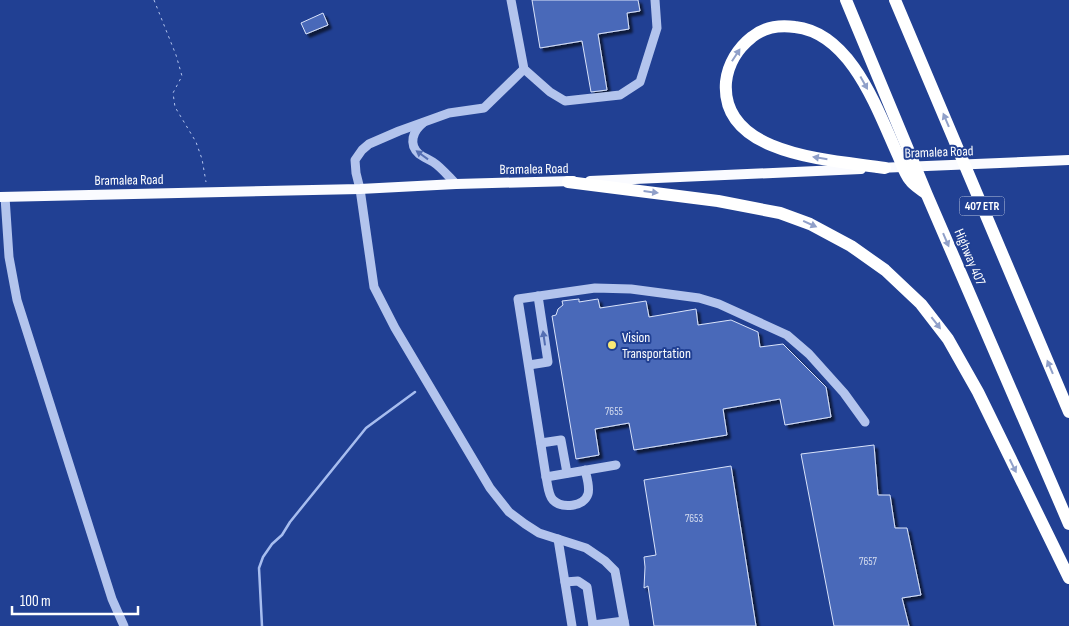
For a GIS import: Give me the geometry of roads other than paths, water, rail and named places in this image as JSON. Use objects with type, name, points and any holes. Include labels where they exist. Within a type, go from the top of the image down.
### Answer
[{"type":"highway","name":"Highway 407","points":[[846,0],[927,195],[1069,524]]},
{"type":"highway","name":"407 ETR","points":[[895,0],[1069,412]]},
{"type":"highway","points":[[885,168],[779,149],[760,141],[748,132],[734,115],[729,105],[726,91],[726,81],[731,63],[737,52],[759,32],[780,26],[813,31],[827,40],[844,54],[859,74],[910,180],[927,195]]},
{"type":"highway","points":[[568,182],[718,201],[780,214],[810,224],[851,246],[885,270],[921,304],[948,339],[978,392],[1069,578]]},
{"type":"main road","name":"Bramalea Road","points":[[2,197],[568,182],[1069,160]]},
{"type":"lane","points":[[511,0],[524,69],[550,92],[565,101],[620,95],[640,82],[657,28],[655,0]]},
{"type":"lane","points":[[524,69],[484,108],[449,113],[369,144],[355,160],[356,173],[374,287],[394,328],[490,488],[509,512],[539,532],[586,548],[616,571],[625,623],[593,626],[587,587],[578,581],[565,582]]},
{"type":"lane","points":[[428,120],[414,132],[415,150],[434,162],[456,184]]},
{"type":"lane","points":[[2,197],[9,258],[17,300],[112,599],[124,626]]},
{"type":"lane","points":[[586,470],[589,492],[586,499],[580,504],[571,505],[560,505],[554,501],[549,491],[546,477],[518,299],[595,288],[631,289],[699,298],[718,304],[788,335],[809,354],[844,393],[865,422]]},
{"type":"lane","points":[[529,365],[548,362],[538,296]]},
{"type":"lane","points":[[541,443],[561,440],[567,473]]},
{"type":"lane","points":[[546,477],[616,465]]},
{"type":"lane","points":[[558,539],[572,626]]},
{"type":"waterway","points":[[262,626],[259,568],[263,557],[366,428],[415,392]]},
{"type":"place","name":"Vision Transportation","points":[[612,345]]}]
